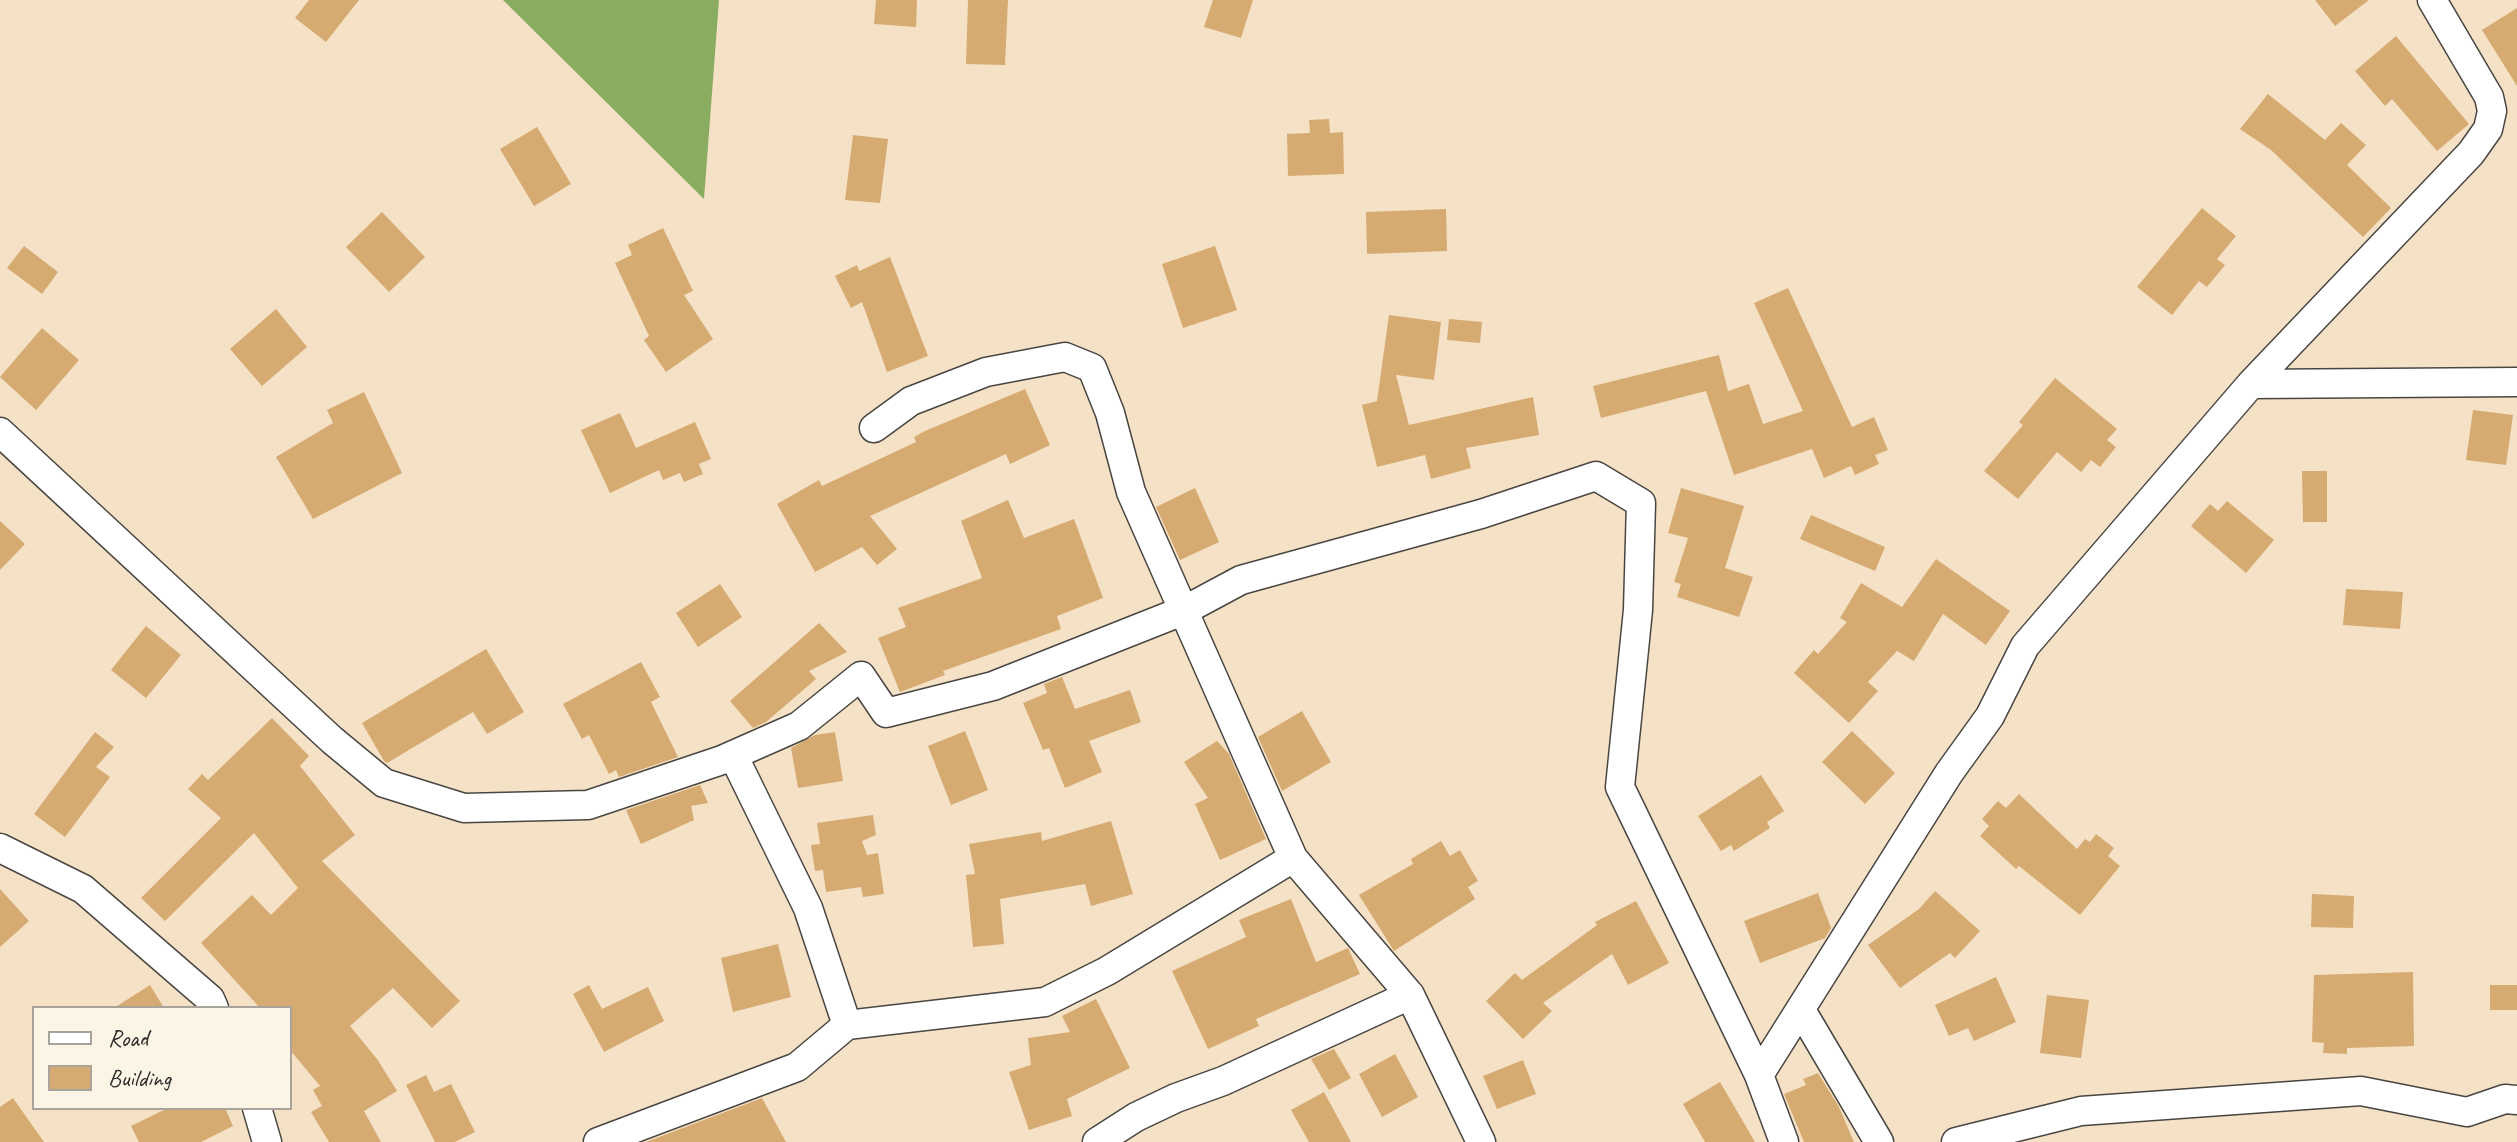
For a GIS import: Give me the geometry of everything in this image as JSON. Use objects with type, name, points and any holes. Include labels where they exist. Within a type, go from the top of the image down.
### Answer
[{"type":"street","points":[[1759,1075],[1949,773],[1990,716],[2025,646],[2251,384],[2471,153],[2488,129],[2492,111],[2489,97],[2432,0]]},
{"type":"street","points":[[874,428],[911,401],[986,372],[1065,357],[1092,368],[1110,413],[1131,492],[1293,858],[1410,995],[1481,1142]]},
{"type":"street","points":[[2251,384],[2517,382]]},
{"type":"street","points":[[0,432],[332,740],[384,783],[464,808],[588,805],[733,755],[799,726],[861,676],[886,713],[993,686],[1185,610],[1241,580],[1481,514],[1596,476],[1641,503],[1638,610],[1620,787],[1759,1075],[1784,1142]]},
{"type":"street","points":[[733,755],[808,908],[847,1025]]},
{"type":"street","points":[[0,848],[83,889],[210,999],[213,1006]]},
{"type":"street","points":[[598,1142],[797,1067],[847,1025],[1045,1002],[1144,949],[1293,858]]},
{"type":"street","points":[[1097,1142],[1136,1117],[1176,1098],[1223,1081],[1410,995]]},
{"type":"street","points":[[1801,1010],[1879,1142]]},
{"type":"street","points":[[1956,1142],[2081,1111],[2361,1091],[2467,1112],[2505,1099],[2517,1100]]},
{"type":"street","points":[[258,1110],[267,1142]]},
{"type":"green space","points":[[503,0],[719,0],[704,199]]},
{"type":"building","points":[[309,0],[359,0],[326,42],[295,18]]},
{"type":"building","points":[[876,0],[917,0],[916,27],[874,24]]},
{"type":"building","points":[[968,0],[1008,0],[1005,65],[966,64]]},
{"type":"building","points":[[1213,0],[1253,0],[1241,38],[1204,27]]},
{"type":"building","points":[[2315,0],[2369,0],[2335,26]]},
{"type":"building","points":[[2517,8],[2517,86],[2482,30]]},
{"type":"building","points":[[2396,36],[2469,124],[2437,151],[2392,99],[2385,106],[2355,71]]},
{"type":"building","points":[[2268,94],[2325,140],[2341,123],[2366,145],[2347,165],[2391,208],[2363,237],[2271,150],[2240,129]]},
{"type":"building","points":[[1329,119],[1330,133],[1343,132],[1344,174],[1288,176],[1287,134],[1310,133],[1309,120]]},
{"type":"building","points":[[537,127],[571,184],[534,206],[500,149]]},
{"type":"building","points":[[853,135],[888,139],[880,203],[845,200]]},
{"type":"building","points":[[2202,208],[2236,236],[2217,259],[2225,265],[2207,287],[2199,281],[2172,315],[2137,287]]},
{"type":"building","points":[[1446,209],[1447,251],[1367,254],[1366,212]]},
{"type":"building","points":[[382,212],[425,257],[389,292],[346,247]]},
{"type":"building","points":[[663,228],[693,291],[684,295],[713,339],[666,372],[644,340],[649,336],[615,263],[632,255],[628,245]]},
{"type":"building","points":[[24,246],[58,272],[42,294],[7,268]]},
{"type":"building","points":[[1215,246],[1237,310],[1183,328],[1162,264]]},
{"type":"building","points":[[890,257],[928,356],[887,372],[862,302],[851,308],[835,276],[857,265],[859,271]]},
{"type":"building","points":[[1788,288],[1852,427],[1874,417],[1888,450],[1875,455],[1879,464],[1855,475],[1851,466],[1824,478],[1812,449],[1734,475],[1706,391],[1601,418],[1593,386],[1719,355],[1728,391],[1749,384],[1763,424],[1803,411],[1754,303]]},
{"type":"building","points":[[276,309],[307,347],[262,386],[230,349]]},
{"type":"building","points":[[1389,315],[1441,322],[1434,380],[1396,375],[1409,425],[1533,397],[1539,435],[1466,448],[1471,468],[1431,479],[1425,455],[1377,467],[1362,405],[1377,401]]},
{"type":"building","points":[[1449,319],[1482,322],[1480,343],[1447,340]]},
{"type":"building","points":[[42,328],[79,360],[36,410],[0,377]]},
{"type":"building","points":[[2055,378],[2117,429],[2107,440],[2116,447],[2100,467],[2091,460],[2081,472],[2057,452],[2018,499],[1984,471],[2023,425],[2019,422]]},
{"type":"building","points":[[1025,389],[1050,445],[1010,464],[1006,454],[870,516],[897,549],[877,565],[862,547],[815,572],[777,504],[819,480],[822,486],[916,442],[914,437],[925,431]]},
{"type":"building","points":[[364,392],[402,473],[313,519],[276,457],[333,423],[327,410]]},
{"type":"building","points":[[2473,410],[2513,415],[2506,465],[2466,460]]},
{"type":"building","points":[[620,413],[636,448],[695,422],[711,459],[699,464],[703,474],[684,482],[680,473],[663,480],[659,470],[610,493],[581,430]]},
{"type":"building","points":[[2302,471],[2327,471],[2327,522],[2303,522]]},
{"type":"building","points":[[1195,488],[1219,542],[1180,560],[1156,507]]},
{"type":"building","points":[[1681,488],[1744,506],[1725,568],[1753,577],[1739,617],[1677,597],[1681,584],[1674,582],[1688,538],[1668,533]]},
{"type":"building","points":[[1008,500],[1024,538],[1074,519],[1103,598],[1057,616],[1061,629],[943,671],[945,675],[900,692],[878,638],[906,627],[898,608],[982,578],[961,521]]},
{"type":"building","points":[[2227,501],[2274,540],[2246,573],[2191,526],[2210,504],[2218,511]]},
{"type":"building","points":[[1811,515],[1885,547],[1875,571],[1800,539]]},
{"type":"building","points":[[0,521],[25,544],[0,570]]},
{"type":"building","points":[[1936,559],[2010,611],[1986,645],[1943,614],[1914,661],[1897,651],[1868,682],[1878,691],[1849,723],[1794,673],[1814,650],[1818,654],[1847,622],[1840,618],[1861,583],[1902,607]]},
{"type":"building","points":[[720,584],[742,617],[698,647],[676,613]]},
{"type":"building","points":[[2346,589],[2403,592],[2400,629],[2343,625]]},
{"type":"building","points":[[819,623],[847,652],[809,671],[816,679],[766,722],[753,728],[730,701]]},
{"type":"building","points":[[146,626],[181,655],[146,698],[111,670]]},
{"type":"building","points":[[486,649],[524,712],[487,734],[473,712],[387,763],[384,761],[362,723]]},
{"type":"building","points":[[641,662],[660,697],[651,702],[678,757],[619,777],[616,770],[609,774],[589,735],[582,739],[563,704]]},
{"type":"building","points":[[1062,677],[1075,709],[1130,690],[1141,722],[1089,741],[1102,772],[1065,788],[1049,748],[1043,750],[1023,703],[1047,693],[1044,684]]},
{"type":"building","points":[[1302,711],[1331,762],[1282,791],[1258,737]]},
{"type":"building","points":[[272,718],[309,756],[300,766],[355,835],[322,861],[460,1001],[432,1028],[393,988],[350,1026],[377,1059],[397,1091],[364,1111],[381,1142],[329,1142],[311,1112],[322,1106],[313,1090],[320,1086],[292,1052],[292,1006],[258,1006],[201,943],[252,895],[271,915],[298,888],[254,833],[165,921],[141,898],[221,818],[188,789],[202,774],[208,780]]},
{"type":"building","points":[[965,731],[988,790],[951,805],[928,746]]},
{"type":"building","points":[[1852,731],[1895,773],[1865,804],[1822,762]]},
{"type":"building","points":[[95,732],[114,747],[96,767],[110,777],[65,837],[34,814]]},
{"type":"building","points":[[835,732],[843,781],[798,788],[791,748],[815,735]]},
{"type":"building","points":[[1217,741],[1229,754],[1266,839],[1220,860],[1195,804],[1208,798],[1184,762]]},
{"type":"building","points":[[1761,775],[1784,811],[1767,822],[1770,828],[1734,851],[1731,845],[1721,851],[1698,816]]},
{"type":"building","points":[[700,785],[708,803],[691,806],[694,820],[641,844],[626,810]]},
{"type":"building","points":[[2019,794],[2077,849],[2085,839],[2090,842],[2096,834],[2114,848],[2108,856],[2120,866],[2080,915],[2019,866],[2016,869],[1980,836],[1989,826],[1982,819],[1998,801],[2006,808]]},
{"type":"building","points":[[873,815],[876,835],[862,841],[867,855],[878,853],[884,894],[863,897],[861,887],[826,892],[823,870],[815,871],[811,845],[820,844],[817,823]]},
{"type":"building","points":[[1111,821],[1133,894],[1091,906],[1085,884],[1000,899],[1004,944],[973,947],[966,875],[975,874],[969,844],[1041,832],[1042,841]]},
{"type":"building","points":[[1441,841],[1450,856],[1460,850],[1478,881],[1468,887],[1475,899],[1394,951],[1359,895],[1413,864],[1411,859]]},
{"type":"building","points":[[0,889],[29,921],[0,947]]},
{"type":"building","points":[[1935,891],[1980,931],[1955,958],[1950,953],[1900,988],[1868,945],[1919,909]]},
{"type":"building","points":[[1818,893],[1831,928],[1825,938],[1760,963],[1744,921]]},
{"type":"building","points":[[2312,894],[2354,896],[2353,928],[2311,927]]},
{"type":"building","points":[[1291,899],[1316,962],[1348,948],[1360,974],[1256,1019],[1259,1026],[1208,1049],[1172,971],[1246,937],[1239,920]]},
{"type":"building","points":[[1636,901],[1669,963],[1628,985],[1612,954],[1543,1003],[1552,1011],[1523,1039],[1486,1001],[1515,973],[1522,980],[1597,925],[1595,922]]},
{"type":"building","points":[[778,944],[791,997],[733,1012],[721,958]]},
{"type":"building","points":[[2413,972],[2414,1046],[2347,1048],[2347,1054],[2323,1053],[2324,1043],[2312,1042],[2314,975]]},
{"type":"building","points":[[1996,977],[2016,1022],[1974,1041],[1968,1028],[1949,1036],[1935,1005]]},
{"type":"building","points":[[150,985],[163,1006],[117,1006]]},
{"type":"building","points":[[589,985],[602,1009],[648,987],[664,1021],[604,1052],[573,994]]},
{"type":"building","points":[[2490,985],[2517,985],[2517,1010],[2490,1010]]},
{"type":"building","points":[[2047,995],[2089,1000],[2081,1058],[2040,1053]]},
{"type":"building","points":[[1096,999],[1130,1068],[1067,1099],[1072,1116],[1029,1130],[1009,1072],[1031,1065],[1028,1038],[1070,1032],[1062,1016]]},
{"type":"building","points":[[1334,1049],[1351,1078],[1329,1090],[1311,1059]]},
{"type":"building","points":[[1395,1054],[1418,1097],[1382,1117],[1359,1074]]},
{"type":"building","points":[[1523,1060],[1536,1094],[1497,1109],[1483,1076]]},
{"type":"building","points":[[1818,1073],[1839,1107],[1854,1142],[1804,1142],[1784,1094],[1806,1085],[1803,1079]]},
{"type":"building","points":[[426,1075],[434,1092],[451,1084],[475,1132],[455,1142],[435,1142],[406,1085]]},
{"type":"building","points":[[1720,1082],[1755,1142],[1705,1142],[1683,1104]]},
{"type":"building","points":[[1324,1092],[1351,1142],[1309,1142],[1291,1110]]},
{"type":"building","points":[[13,1098],[44,1142],[0,1142],[0,1107]]},
{"type":"building","points":[[762,1098],[786,1142],[646,1142]]},
{"type":"building","points":[[164,1110],[226,1110],[233,1126],[201,1142],[139,1142],[131,1126]]}]
